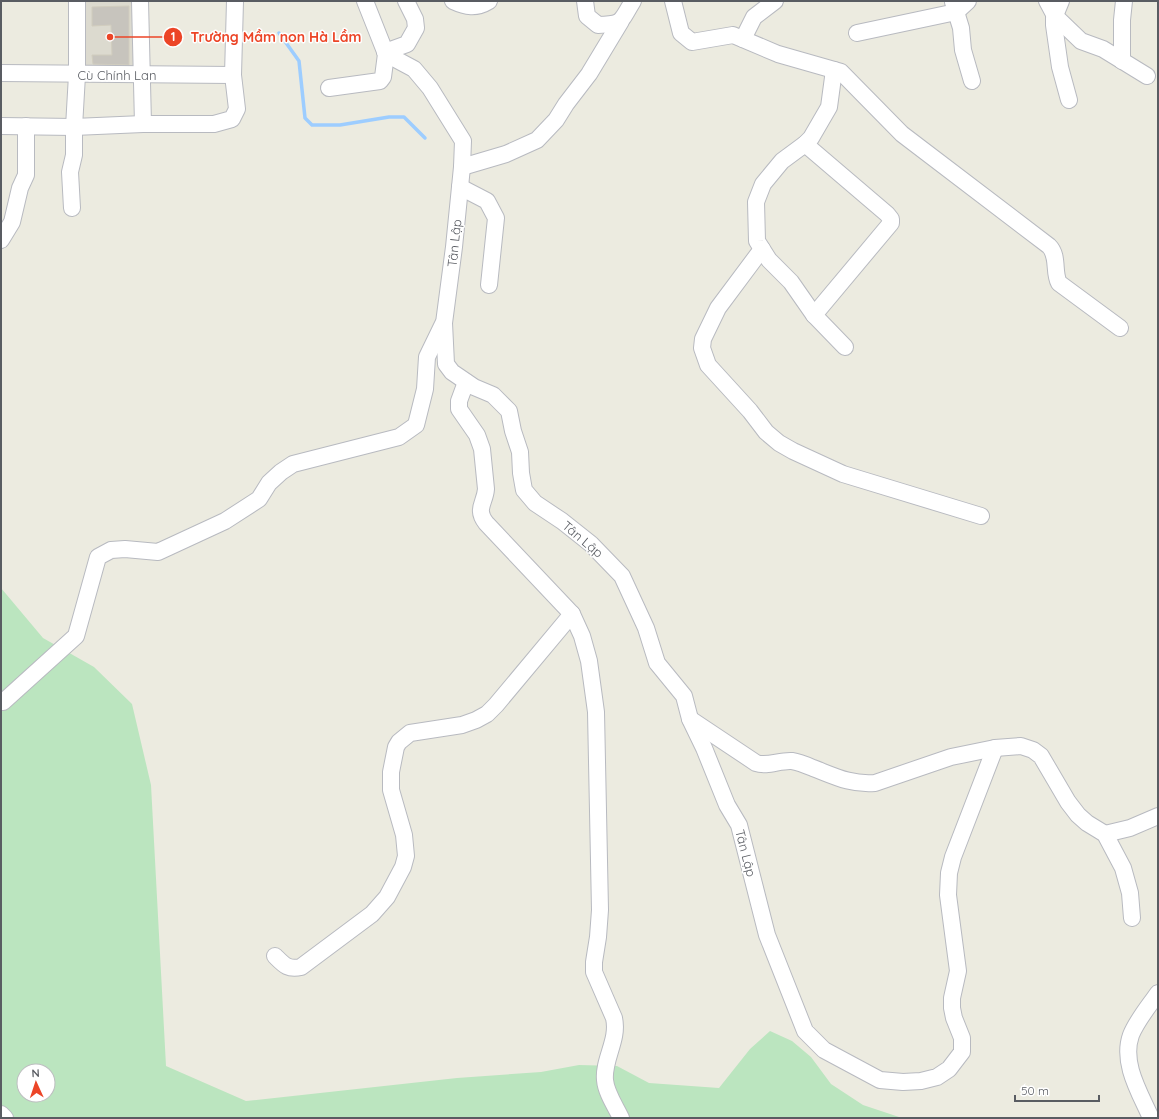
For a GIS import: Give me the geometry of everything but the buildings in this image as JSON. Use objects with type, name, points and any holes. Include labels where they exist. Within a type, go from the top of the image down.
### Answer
[{"type":"street","points":[[72,208],[70,172],[74,155],[77,75],[77,1]]},
{"type":"street","points":[[140,1],[143,124]]},
{"type":"street","points":[[1,126],[74,127],[143,124],[214,124],[232,119],[237,109],[233,75],[235,1]]},
{"type":"street","points":[[329,88],[380,81],[383,77],[386,53],[374,21],[364,1]]},
{"type":"street","points":[[386,53],[407,44],[416,28],[414,19],[406,1]]},
{"type":"street","points":[[458,3],[473,6],[482,5],[489,1]]},
{"type":"street","points":[[585,1],[587,16],[598,25],[615,24],[621,21]]},
{"type":"street","points":[[462,167],[506,154],[537,140],[556,120],[589,74],[633,1]]},
{"type":"street","points":[[673,1],[681,33],[692,42],[733,35],[778,54],[841,72],[902,134],[1050,246],[1054,253],[1059,283],[1120,328]]},
{"type":"street","points":[[743,39],[754,18],[775,1]]},
{"type":"street","points":[[1047,1],[1055,16],[1081,41],[1102,49],[1147,76]]},
{"type":"street","points":[[1061,1],[1055,16],[1054,25],[1060,67],[1069,100]]},
{"type":"street","points":[[1122,61],[1122,20],[1124,1]]},
{"type":"street","points":[[857,33],[959,4],[962,50],[972,81]]},
{"type":"street","name":"Tân Lập","points":[[386,53],[414,69],[430,88],[463,141],[460,187],[444,323],[446,364],[452,372],[466,382],[493,395],[509,411],[520,452],[521,473],[524,490],[535,503],[562,521],[591,544],[622,576],[646,628],[658,663],[684,696],[690,719],[704,748],[727,805],[740,825],[767,935],[805,1031],[824,1050],[880,1080],[904,1082],[921,1081],[937,1077],[949,1069],[962,1052],[962,1038],[954,1018],[952,1008],[952,998],[958,970],[948,895],[949,873],[995,748]]},
{"type":"street","points":[[834,70],[829,107],[811,138],[782,161],[763,184],[756,202],[757,241],[769,260],[791,282],[814,315],[845,347]]},
{"type":"street","name":"Cù Chính Lan","points":[[1,73],[77,75],[233,75]]},
{"type":"street","points":[[1,240],[12,222],[20,188],[26,175],[26,126]]},
{"type":"street","points":[[805,144],[891,219],[891,223],[814,315]]},
{"type":"street","points":[[460,187],[487,201],[496,218],[489,286]]},
{"type":"street","points":[[762,249],[718,308],[703,339],[702,348],[708,366],[750,411],[766,432],[779,443],[792,451],[843,474],[981,516]]},
{"type":"street","points":[[3,702],[76,636],[98,558],[111,550],[124,549],[158,552],[225,522],[259,499],[269,483],[281,472],[294,464],[399,437],[416,425],[425,389],[427,357],[444,323]]},
{"type":"street","points":[[466,382],[459,401],[458,409],[474,430],[482,449],[486,489],[480,513],[483,519],[572,614],[582,636],[589,661],[596,712],[600,910],[594,972],[616,1025],[616,1032],[606,1067],[605,1080],[606,1087],[622,1118]]},
{"type":"street","points":[[275,956],[285,966],[290,968],[302,967],[372,914],[380,906],[387,897],[403,867],[406,856],[404,835],[393,800],[390,781],[396,747],[410,733],[462,725],[488,714],[572,614]]},
{"type":"street","points":[[690,719],[756,763],[760,764],[783,761],[799,762],[851,783],[875,783],[951,758],[995,748],[1021,746],[1033,750],[1041,756],[1068,802],[1078,815],[1086,823],[1105,834],[1123,868],[1130,893],[1132,918]]},
{"type":"street","points":[[1105,834],[1130,828],[1158,816]]},
{"type":"street","points":[[1151,1118],[1132,1072],[1128,1048],[1131,1035],[1158,993]]},
{"type":"street","points":[[1,1114],[5,1118]]},
{"type":"shaded area","points":[[84,1],[136,1],[135,74],[83,73]]},
{"type":"green space","points":[[1,588],[43,638],[94,667],[132,704],[151,785],[166,1066],[246,1101],[457,1078],[541,1072],[579,1065],[617,1066],[649,1083],[719,1088],[750,1049],[770,1031],[792,1041],[811,1057],[831,1084],[863,1105],[902,1118],[1,1118]]},
{"type":"waterway","points":[[279,33],[299,61],[305,118],[312,125],[340,125],[389,117],[404,117],[425,138]]},
{"type":"place","name":"Trường Mầm non Hà Lầm","points":[[110,37]]}]
